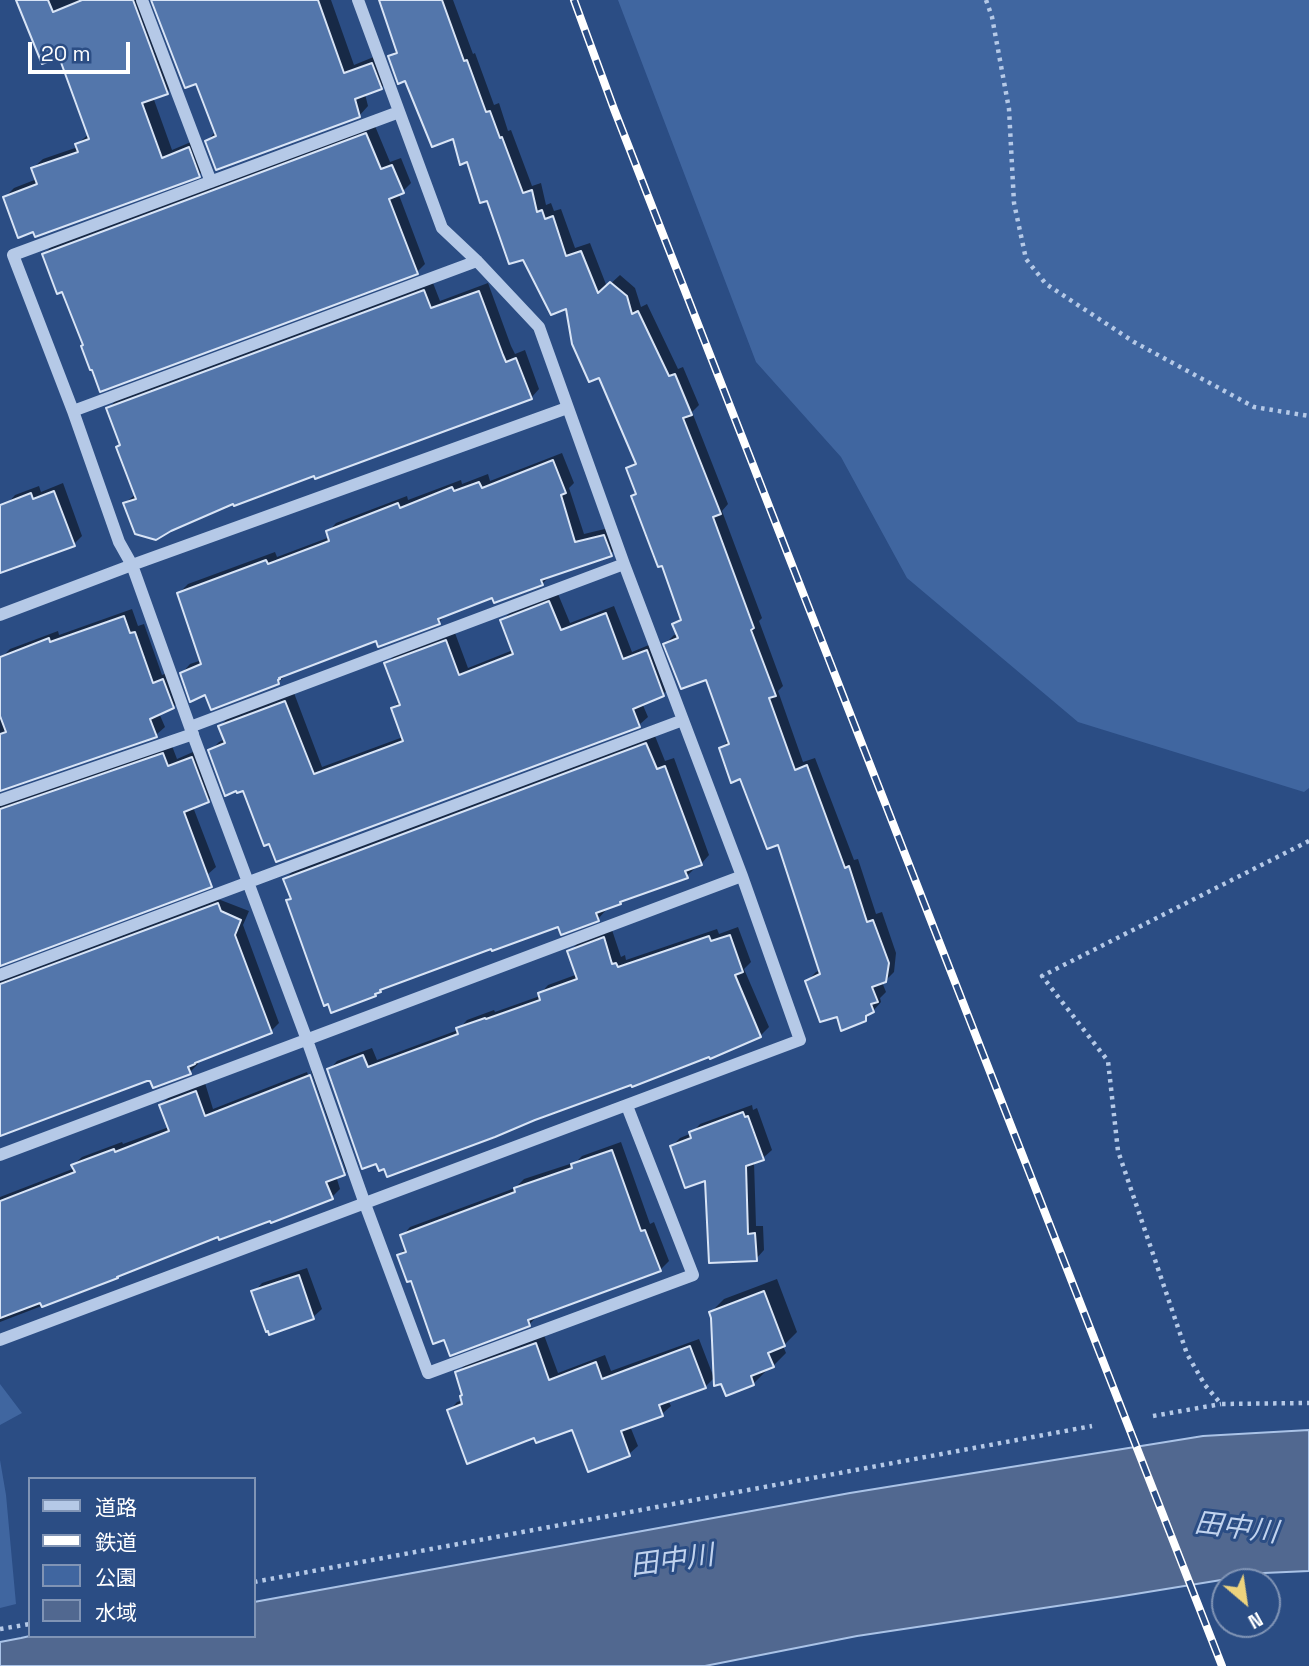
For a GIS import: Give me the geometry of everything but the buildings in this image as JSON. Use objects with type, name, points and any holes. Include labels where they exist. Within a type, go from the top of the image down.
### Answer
[{"type":"street","points":[[142,0],[211,181]]},
{"type":"street","points":[[0,1340],[800,1040],[539,327],[442,228],[358,0]]},
{"type":"street","points":[[399,112],[13,255],[73,411],[119,542],[132,565],[428,1373],[693,1275],[627,1106]]},
{"type":"street","points":[[73,411],[477,261]]},
{"type":"street","points":[[0,615],[567,408]]},
{"type":"street","points":[[0,800],[191,731],[624,564]]},
{"type":"street","points":[[0,975],[683,720]]},
{"type":"street","points":[[0,1155],[742,876]]},
{"type":"path","points":[[986,0],[992,17],[1009,109],[1014,203],[1026,259],[1046,284],[1134,342],[1254,407],[1309,416]]},
{"type":"path","points":[[1221,1404],[1205,1385],[1187,1354],[1118,1152],[1108,1061],[1042,976],[1309,841]]},
{"type":"path","points":[[1153,1416],[1221,1404],[1309,1403]]},
{"type":"path","points":[[256,1582],[1091,1426]]},
{"type":"path","points":[[0,1629],[28,1624]]},
{"type":"green space","points":[[618,0],[1309,0],[1309,788],[1304,792],[1078,722],[907,578],[841,457],[756,362]]},
{"type":"green space","points":[[0,1384],[22,1413],[0,1425]]},
{"type":"green space","points":[[0,1460],[16,1604],[0,1608]]},
{"type":"water","name":"田中川","points":[[1309,1430],[1309,1571],[1281,1572],[1281,1568],[1211,1568],[1211,1582],[857,1636],[705,1666],[0,1666],[0,1642],[28,1636],[256,1638],[256,1602],[850,1493],[1203,1436]]},
{"type":"railway","points":[[574,0],[614,109],[1222,1666]]}]
